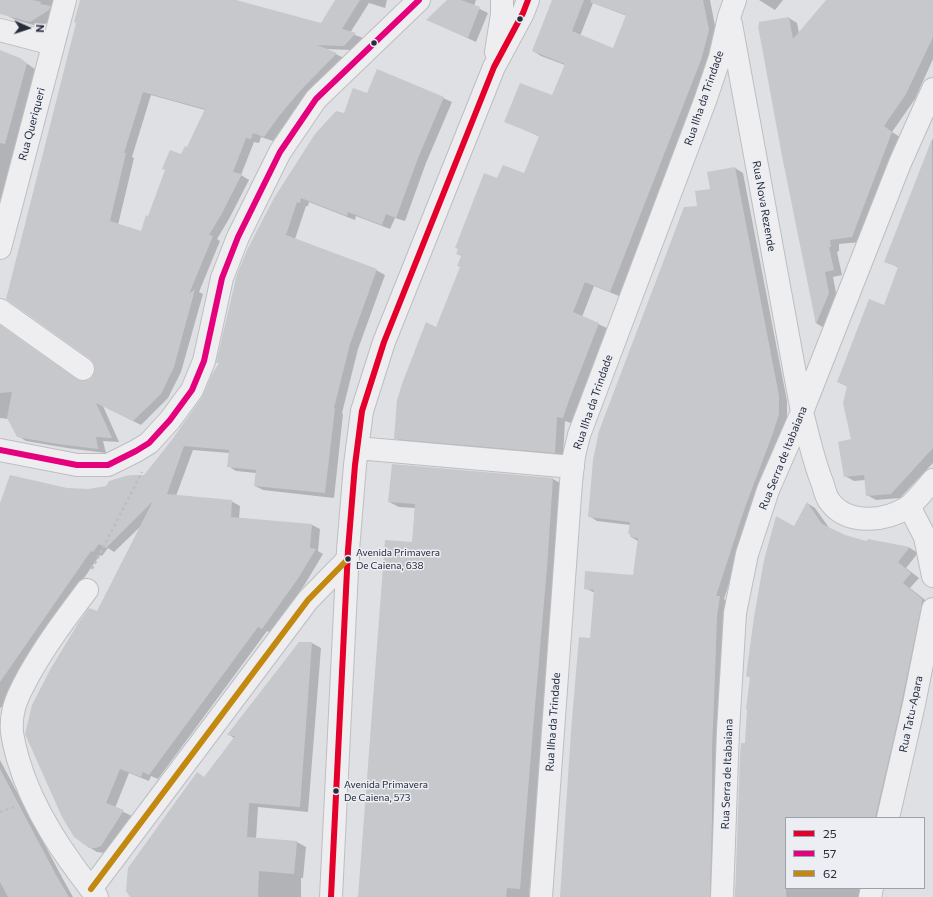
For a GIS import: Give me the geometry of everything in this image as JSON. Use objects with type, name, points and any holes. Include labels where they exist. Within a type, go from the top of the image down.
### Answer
[{"type":"street","name":"Rua Queriqueri","points":[[0,248],[65,0]]},
{"type":"street","points":[[0,450],[77,465],[108,465],[136,451],[149,442],[170,420],[192,390],[204,361],[216,304],[225,271],[238,237],[280,152],[316,99],[419,0]]},
{"type":"street","points":[[494,67],[502,14],[502,0]]},
{"type":"street","points":[[331,897],[348,559],[357,448],[362,411],[384,342],[494,67],[523,13],[528,0]]},
{"type":"street","name":"Rua Nova Rezende","points":[[730,6],[802,412],[816,469],[828,499],[842,513],[872,520],[892,515],[909,506],[933,480]]},
{"type":"street","name":"Rua Ilha da Trindade","points":[[540,897],[572,467],[579,435],[720,58],[730,6]]},
{"type":"street","points":[[0,30],[53,44]]},
{"type":"street","name":"Rua Serra de Itabaiana","points":[[722,897],[728,731],[735,613],[748,554],[768,490],[802,412],[900,163],[933,89]]},
{"type":"street","points":[[0,310],[83,369]]},
{"type":"street","points":[[357,448],[572,467]]},
{"type":"street","points":[[909,506],[925,537],[933,576]]},
{"type":"street","points":[[87,590],[46,645],[21,688],[14,706],[11,724],[14,745],[21,769],[33,800],[54,838],[94,893],[308,600],[348,559]]},
{"type":"street","name":"Rua Tatu-Apara","points":[[888,817],[914,704],[933,610]]},
{"type":"path","points":[[87,590],[87,578],[144,470]]},
{"type":"building","points":[[0,0],[32,0],[41,2],[40,4],[51,6],[49,10],[30,22],[0,14]]},
{"type":"building","points":[[80,0],[236,0],[321,23],[335,0],[360,0],[342,29],[356,33],[344,46],[317,45],[337,53],[300,91],[264,137],[253,133],[251,139],[246,138],[233,172],[242,174],[209,235],[213,236],[189,294],[195,289],[174,367],[161,394],[133,421],[96,403],[112,438],[96,437],[98,449],[17,437],[7,418],[12,392],[0,393],[0,325],[76,379],[82,381],[89,380],[95,371],[94,364],[90,359],[6,299],[76,23],[74,22]],"holes":[[[143,92],[205,109],[187,147],[185,146],[181,154],[170,150],[162,169],[165,170],[148,216],[146,215],[141,231],[110,221],[126,153],[124,153]]]},
{"type":"building","points":[[447,0],[461,0],[480,7],[468,38],[426,20]]},
{"type":"building","points":[[552,0],[584,0],[572,31],[613,48],[626,15],[590,2],[591,0],[703,0],[709,30],[701,60],[610,292],[585,282],[573,312],[599,323],[563,418],[557,417],[555,453],[394,439],[397,400],[403,381],[426,322],[436,327],[460,267],[457,266],[461,256],[456,254],[458,249],[455,248],[484,173],[497,178],[503,165],[524,173],[539,136],[504,122],[520,83],[552,95],[565,64],[532,51]]},
{"type":"building","points":[[826,0],[933,0],[933,37],[906,94],[884,126],[892,132],[852,237],[830,240],[831,247],[829,247],[834,270],[825,272],[829,293],[816,324],[782,156],[758,26],[759,22],[789,17],[793,39]]},
{"type":"building","points":[[0,50],[20,58],[27,63],[5,144],[0,143]]},
{"type":"building","points":[[377,69],[444,97],[418,158],[396,218],[386,214],[382,225],[348,212],[347,216],[301,198],[300,203],[297,202],[286,235],[377,269],[350,344],[334,408],[325,493],[254,486],[256,470],[227,467],[229,450],[184,446],[167,494],[232,500],[231,517],[312,524],[310,548],[316,549],[297,580],[262,629],[258,627],[149,775],[143,772],[141,777],[120,769],[106,803],[124,810],[101,846],[89,848],[74,837],[62,817],[25,734],[32,705],[51,668],[89,608],[97,611],[153,501],[106,548],[99,544],[93,552],[91,551],[0,682],[0,503],[10,475],[67,488],[88,489],[106,486],[109,481],[129,475],[144,475],[171,441],[202,397],[212,374],[219,363],[216,363],[237,274],[248,248],[274,198],[315,134],[336,111],[344,113],[353,88],[367,93]]},
{"type":"building","points":[[932,139],[933,448],[891,494],[866,496],[864,475],[844,477],[838,442],[851,439],[843,403],[847,386],[837,382],[869,299],[884,305],[898,267],[884,262]]},
{"type":"building","points":[[735,167],[779,396],[779,414],[744,510],[716,596],[720,596],[717,617],[712,747],[710,897],[560,897],[579,637],[590,638],[594,590],[584,589],[585,571],[633,575],[638,538],[630,537],[630,534],[628,534],[630,522],[588,517],[593,460],[599,431],[684,207],[697,206],[695,191],[710,189],[707,172]]},
{"type":"building","points":[[392,464],[553,478],[520,889],[507,888],[506,897],[358,897],[385,540],[412,542],[415,504],[388,502]]},
{"type":"building","points":[[807,502],[822,524],[845,535],[866,541],[868,539],[910,547],[898,562],[911,573],[903,583],[922,599],[921,608],[898,719],[875,817],[785,817],[786,897],[735,897],[740,757],[741,743],[745,743],[746,709],[750,677],[746,676],[754,617],[764,560],[776,516],[794,526]]},
{"type":"building","points":[[299,642],[312,642],[300,807],[249,803],[247,837],[297,841],[294,874],[259,871],[258,897],[130,897],[126,891],[128,868],[197,772],[204,777],[235,736],[227,735]]},
{"type":"building","points":[[0,769],[69,897],[8,897],[0,882]]},
{"type":"transit line","name":"57","points":[[0,450],[77,465],[108,465],[149,443],[170,420],[192,390],[204,361],[222,278],[238,237],[280,152],[316,99],[419,0]]},
{"type":"transit line","name":"25","points":[[331,897],[348,550],[355,465],[362,411],[384,342],[494,67],[523,13],[528,0]]},
{"type":"transit line","name":"62","points":[[91,889],[308,600],[348,559]]},
{"type":"place","name":"Avenida Primavera De Caiena, 638","points":[[348,559]]},
{"type":"place","name":"Avenida Primavera De Caiena, 573","points":[[336,791]]}]
